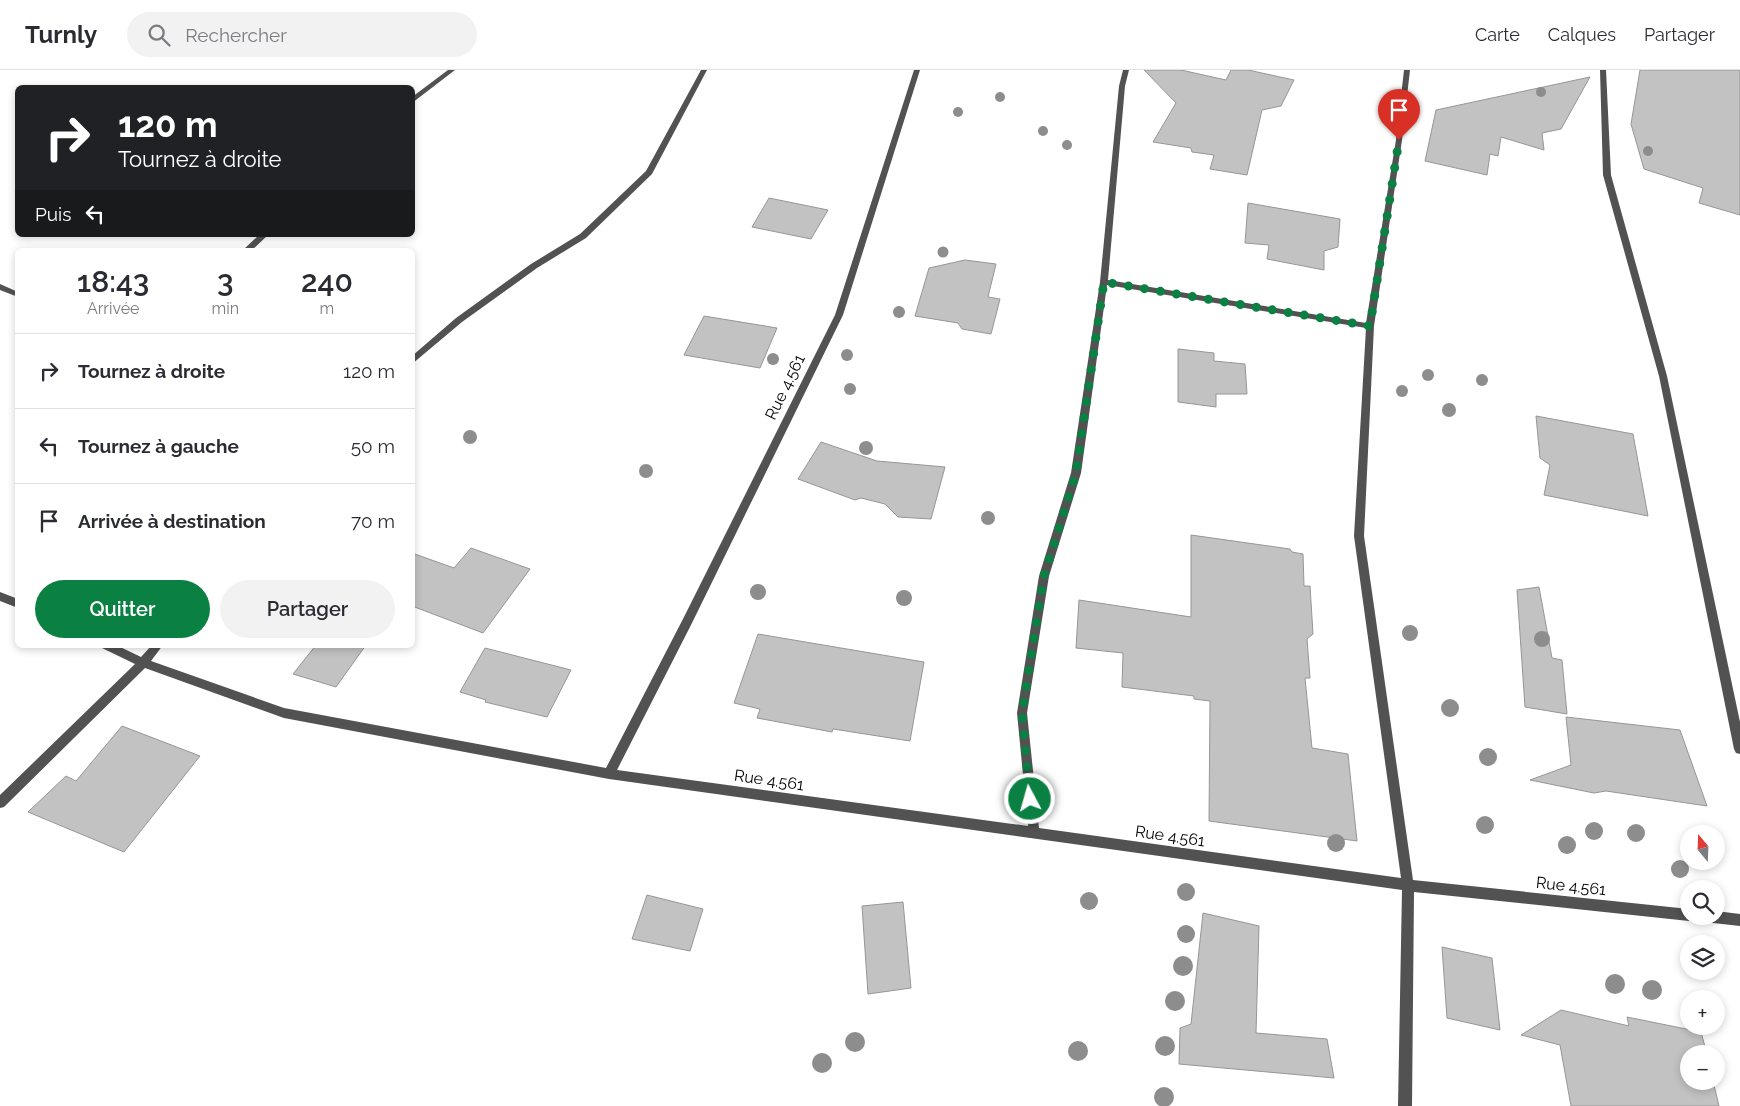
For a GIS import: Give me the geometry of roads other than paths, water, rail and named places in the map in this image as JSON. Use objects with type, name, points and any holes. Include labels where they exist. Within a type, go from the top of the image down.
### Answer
[{"type":"street","points":[[415,98],[452,70]]},
{"type":"street","points":[[415,358],[467,315],[534,266],[583,236],[648,172],[704,70]]},
{"type":"street","name":"Rue 4.561","points":[[917,70],[839,315],[688,620],[609,774],[1408,885],[1680,914]]},
{"type":"street","points":[[1034,833],[1022,713],[1044,576],[1076,473],[1104,282],[1122,86],[1126,70]]},
{"type":"street","points":[[1405,1106],[1408,885],[1359,536],[1370,326],[1399,140],[1407,70]]},
{"type":"street","points":[[1603,70],[1607,175],[1663,376],[1740,749]]},
{"type":"street","points":[[249,248],[262,237]]},
{"type":"street","points":[[1104,282],[1370,326]]},
{"type":"street","points":[[0,287],[15,293]]},
{"type":"street","points":[[0,596],[15,603]]},
{"type":"street","points":[[113,648],[143,662],[284,712],[609,774]]},
{"type":"street","points":[[0,803],[155,648]]},
{"type":"street","points":[[1725,918],[1740,920]]}]
